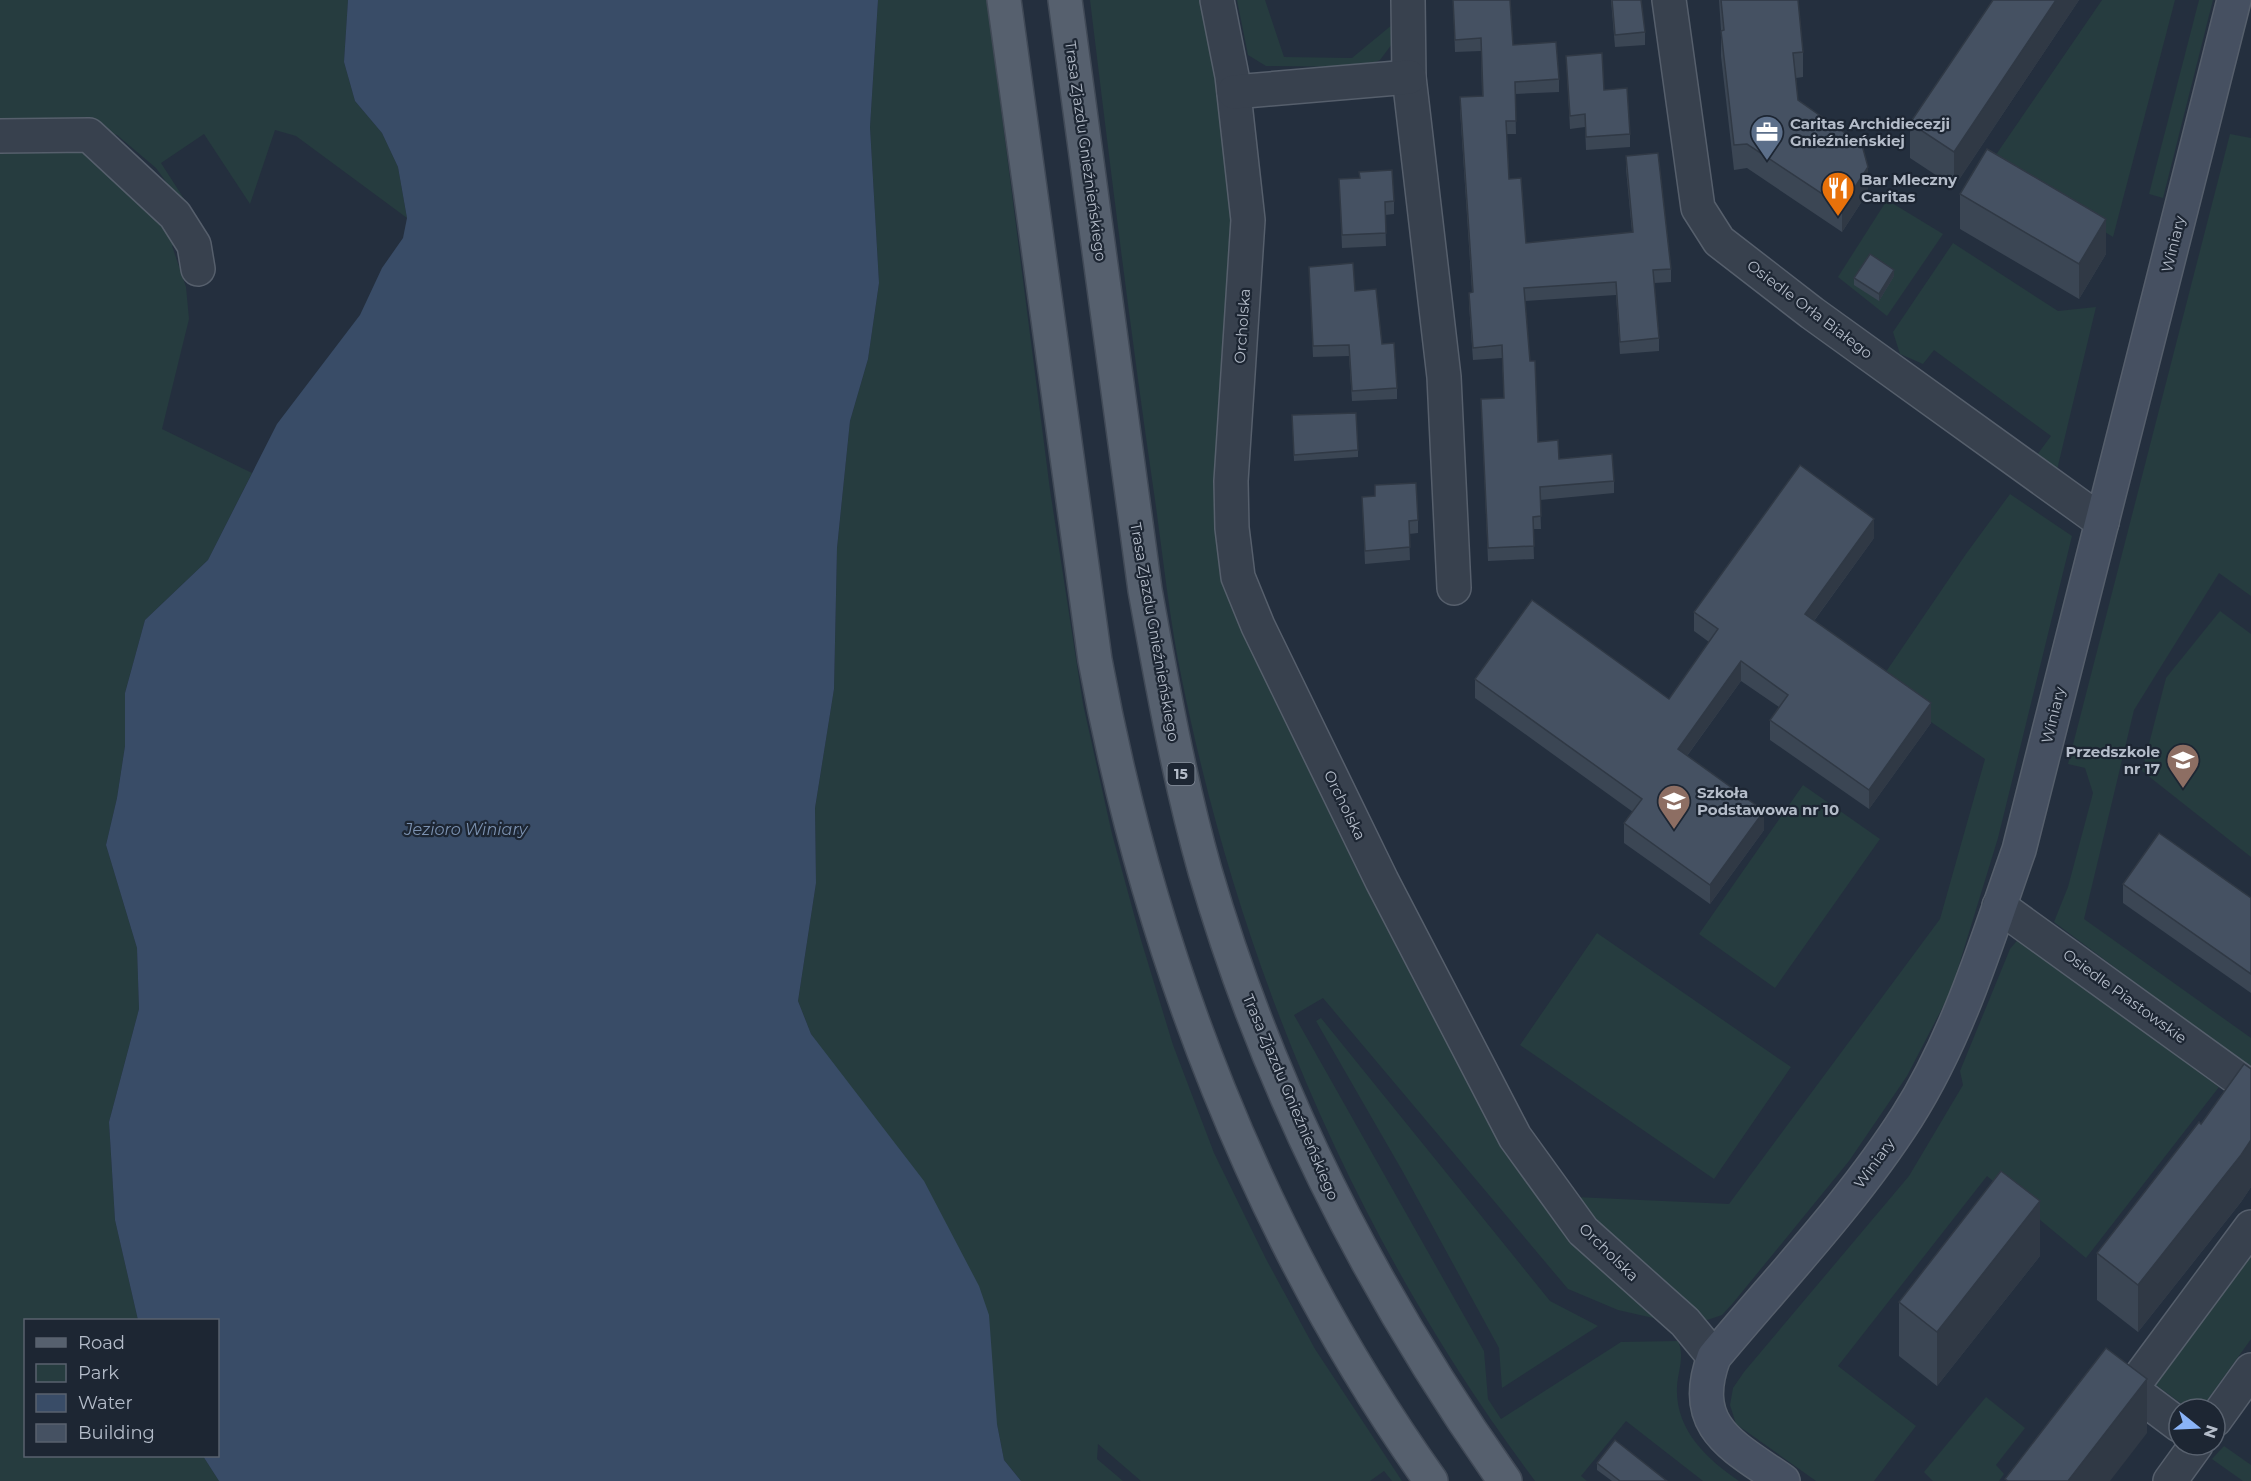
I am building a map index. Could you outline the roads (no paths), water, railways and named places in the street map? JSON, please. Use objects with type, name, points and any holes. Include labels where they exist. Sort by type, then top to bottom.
[{"type":"main road","points":[[1004,0],[1095,660],[1134,838],[1181,991],[1252,1166],[1319,1301],[1372,1391],[1431,1481]]},
{"type":"main road","name":"Trasa Zjazdu Gnieźnieńskiego","points":[[1065,0],[1145,590],[1167,706],[1206,871],[1258,1027],[1320,1172],[1357,1245],[1426,1364],[1504,1481]]},
{"type":"street","name":"Orcholska","points":[[1217,0],[1234,92],[1248,220],[1231,481],[1232,528],[1238,577],[1258,626],[1382,880],[1515,1137],[1583,1231],[1685,1322],[1714,1358]]},
{"type":"street","points":[[1408,0],[1409,77],[1444,377],[1454,588]]},
{"type":"street","name":"Osiedle Orła Białego","points":[[1669,0],[1698,208],[1719,241],[1812,313],[2102,522]]},
{"type":"street","name":"Winiary","points":[[1714,1358],[1858,1186],[1907,1117],[1944,1050],[1978,969],[2019,850],[2234,0]]},
{"type":"street","points":[[1234,92],[1409,77]]},
{"type":"street","points":[[0,136],[89,135],[175,215],[194,245],[198,269]]},
{"type":"street","name":"Osiedle Piastowskie","points":[[1999,906],[2251,1088]]},
{"type":"street","points":[[2167,1416],[2131,1389],[2251,1227]]},
{"type":"street","points":[[1714,1358],[1705,1382],[1707,1407],[1716,1428],[1729,1444],[1784,1481]]},
{"type":"street","points":[[2227,1403],[2251,1370]]},
{"type":"street","points":[[2170,1481],[2187,1457]]},
{"type":"water","name":"Jezioro Winiary","points":[[348,0],[878,0],[870,127],[879,283],[868,359],[850,421],[837,548],[834,689],[815,808],[816,883],[798,1001],[811,1034],[924,1181],[979,1286],[989,1315],[997,1424],[1004,1460],[1021,1481],[219,1481],[204,1457],[219,1457],[219,1319],[138,1319],[115,1220],[109,1122],[139,1009],[137,948],[106,845],[117,798],[125,746],[125,693],[145,620],[208,560],[277,424],[360,315],[382,268],[403,238],[407,218],[398,167],[382,133],[355,101],[344,62]]},
{"type":"place","name":"Caritas Archidiecezji Gnieźnieńskiej","points":[[1767,161]]},
{"type":"place","name":"Bar Mleczny Caritas","points":[[1838,217]]},
{"type":"place","name":"Przedszkole nr 17","points":[[2183,789]]},
{"type":"place","name":"Szkoła Podstawowa nr 10","points":[[1674,830]]}]
